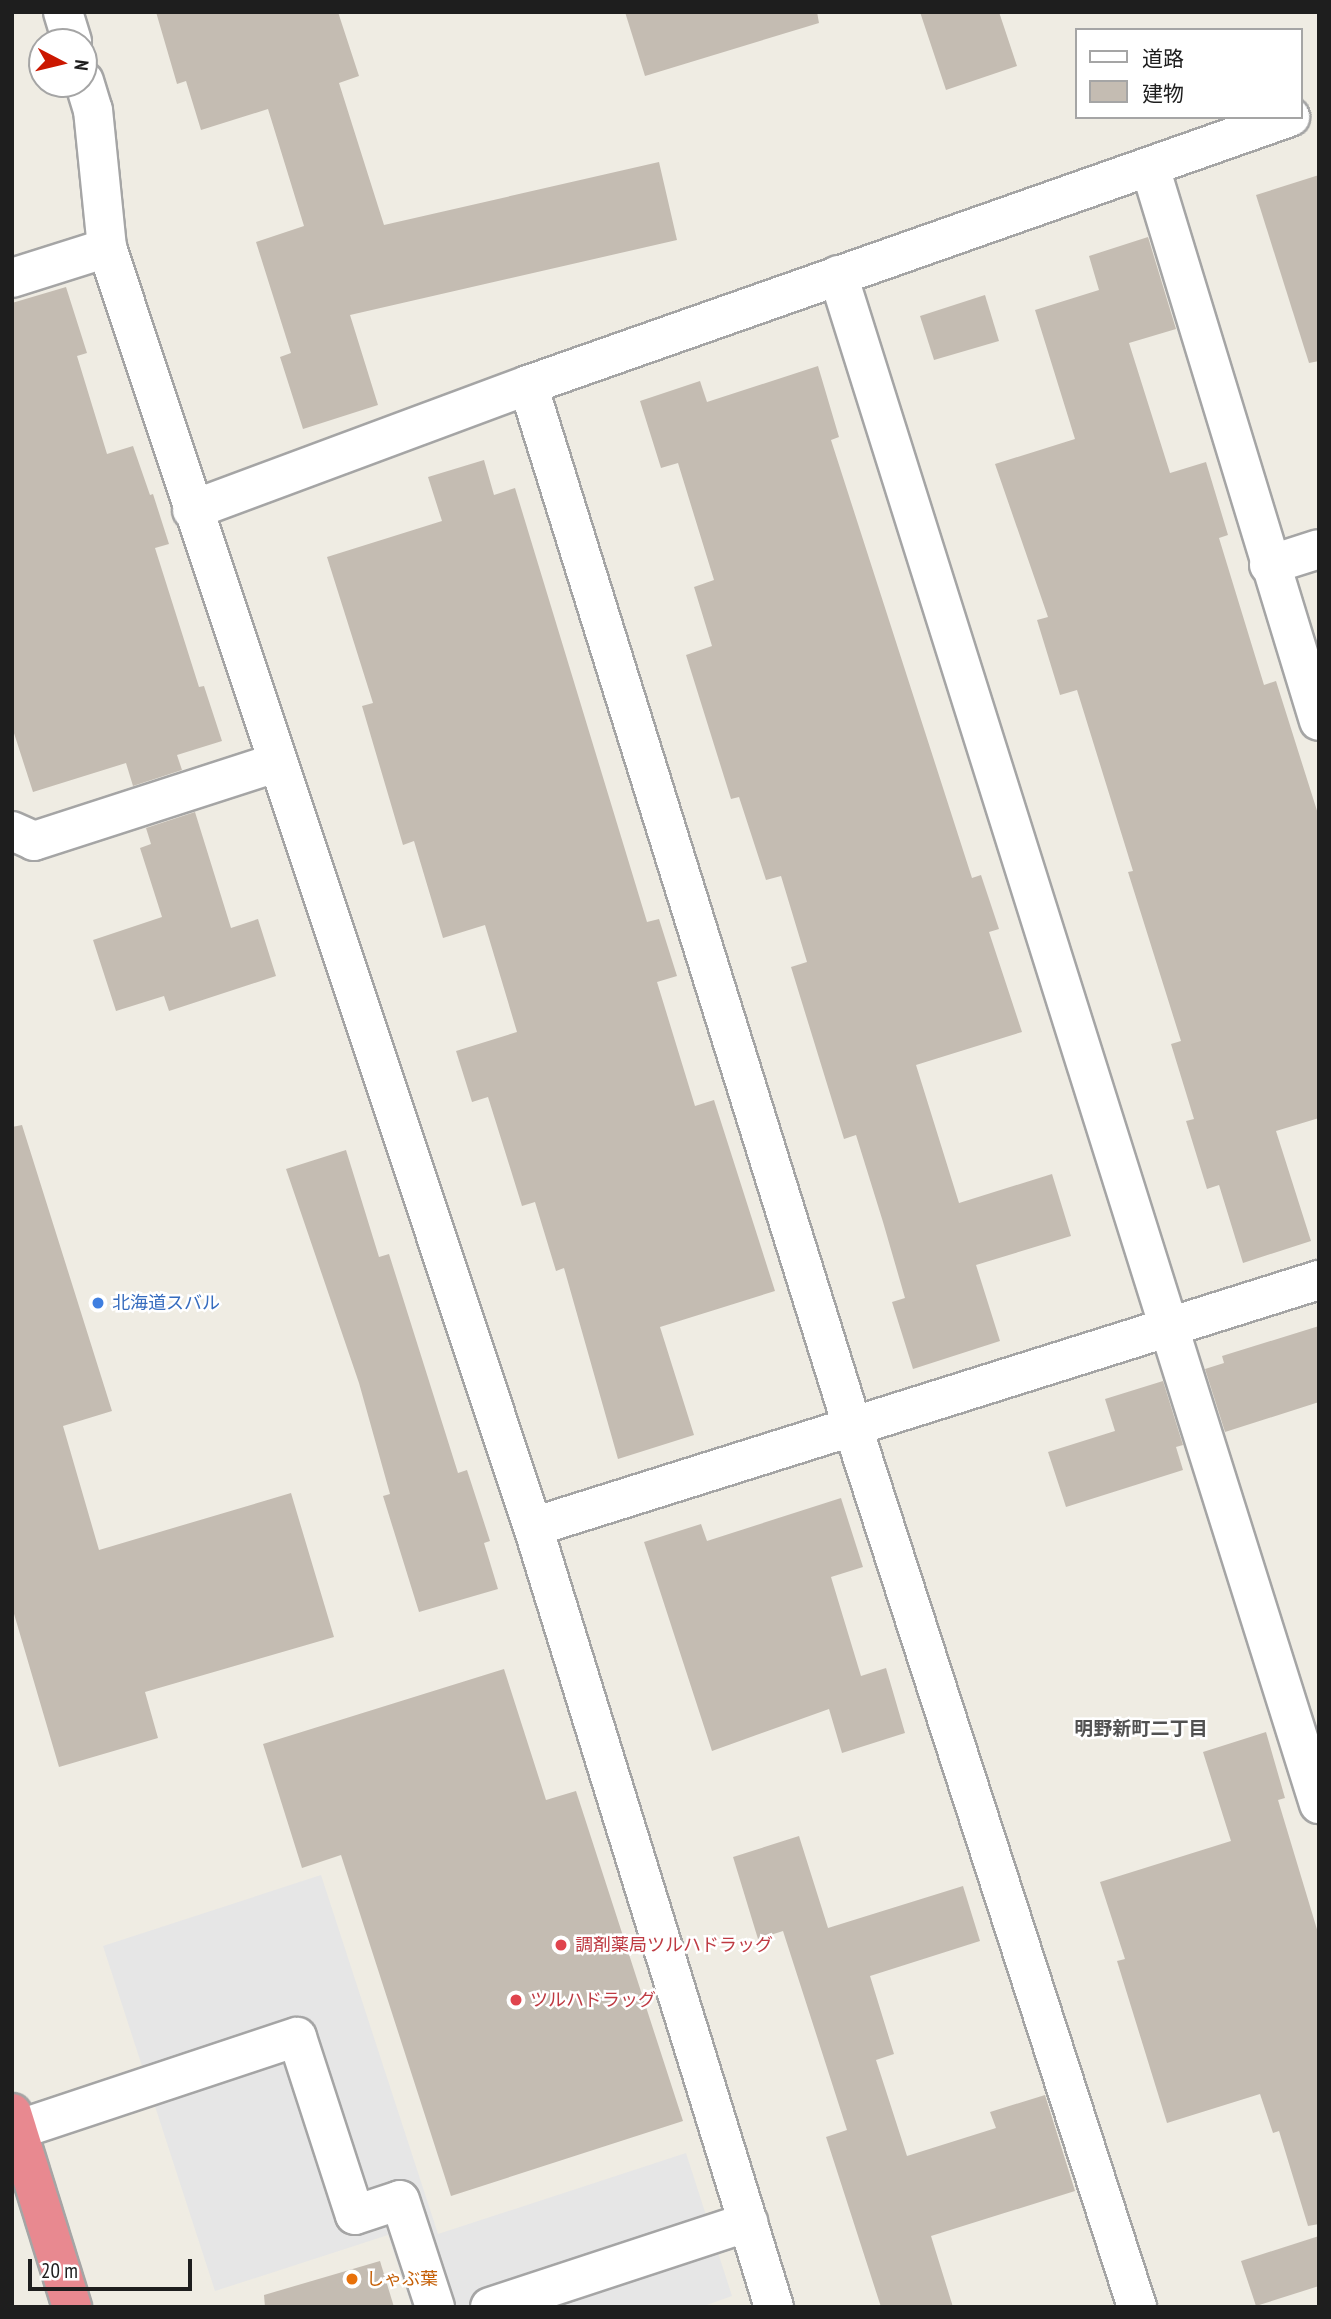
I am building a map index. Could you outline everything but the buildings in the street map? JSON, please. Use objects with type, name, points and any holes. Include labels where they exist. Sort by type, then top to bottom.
[{"type":"highway","points":[[17,2145],[72,2307]]},
{"type":"street","points":[[89,98],[93,110],[107,248],[192,510],[533,1527],[774,2307]]},
{"type":"street","points":[[192,510],[528,385],[1284,119]]},
{"type":"street","points":[[1150,167],[1269,565],[1319,721]]},
{"type":"street","points":[[12,278],[107,248]]},
{"type":"street","points":[[838,275],[1165,1325],[1319,1804]]},
{"type":"street","points":[[528,385],[852,1425],[1137,2307]]},
{"type":"street","points":[[1269,565],[1319,549]]},
{"type":"street","points":[[12,831],[34,841],[276,762]]},
{"type":"street","points":[[533,1527],[1165,1325],[1319,1280]]},
{"type":"street","points":[[17,2145],[297,2037],[355,2215],[400,2200],[435,2307]]},
{"type":"street","points":[[490,2307],[748,2222]]},
{"type":"shaded area","points":[[321,1875],[438,2234],[686,2153],[732,2296],[701,2307],[412,2307],[388,2235],[215,2291],[103,1946]]},
{"type":"place","name":"北海道スバル","points":[[98,1303]]},
{"type":"place","name":"調剤薬局ツルハドラッグ","points":[[561,1945]]},
{"type":"place","name":"ツルハドラッグ","points":[[516,2000]]},
{"type":"place","name":"しゃぶ葉","points":[[352,2279]]},
{"type":"district","name":"明野新町二丁目","points":[[1141,1729]]}]
